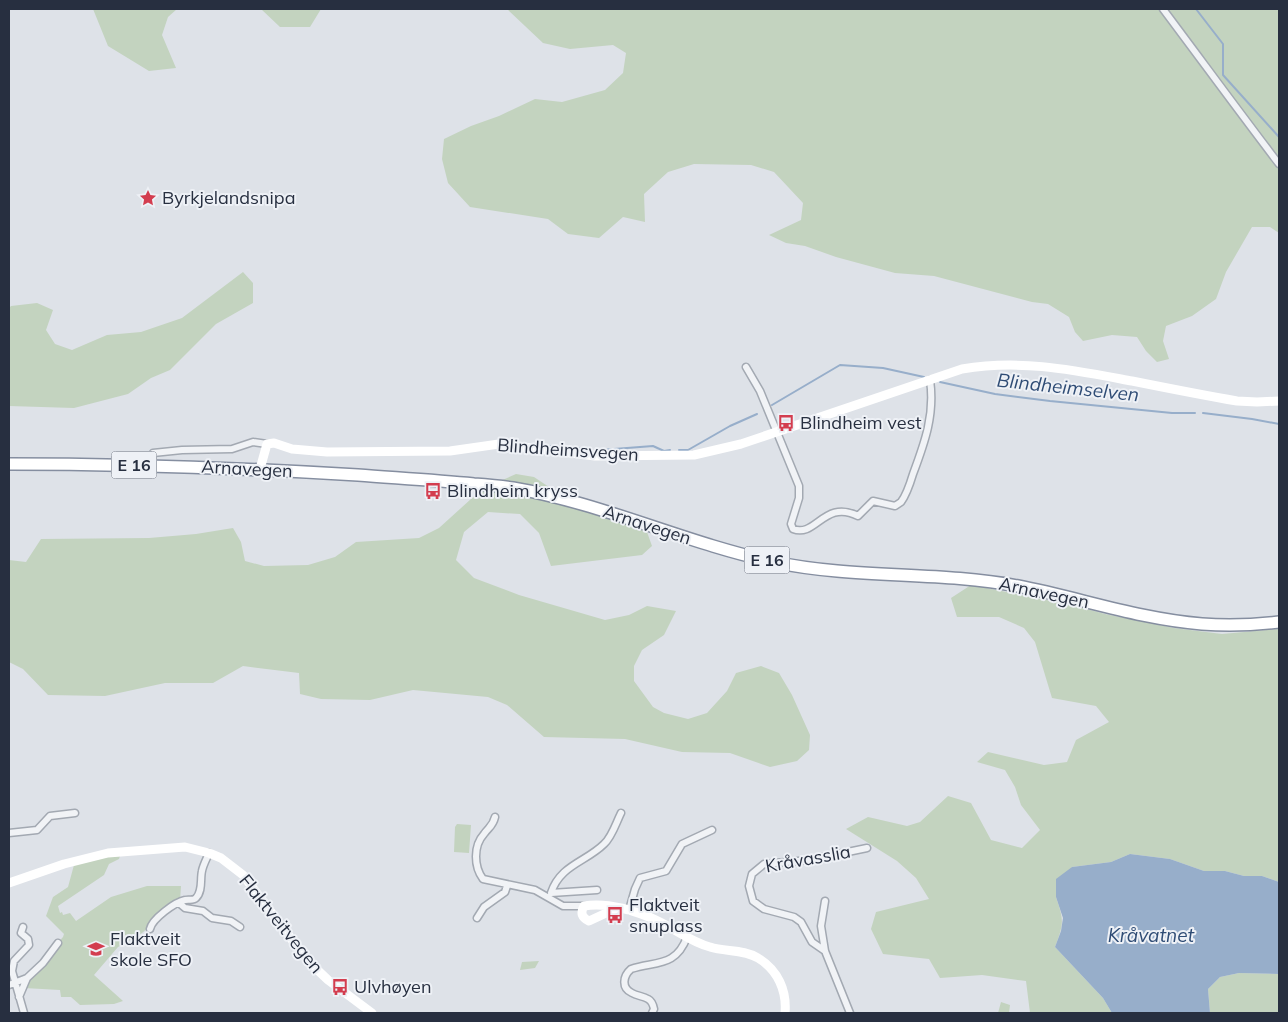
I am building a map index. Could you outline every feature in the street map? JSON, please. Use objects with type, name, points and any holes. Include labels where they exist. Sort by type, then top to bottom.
[{"type":"highway","name":"Arnavegen","points":[[9,464],[260,469],[443,481],[512,488],[579,504],[706,544],[775,562],[830,570],[950,576],[992,581],[1185,622],[1232,625],[1279,622]]},
{"type":"street","points":[[1163,9],[1279,164]]},
{"type":"street","name":"Blindheimsvegen","points":[[153,453],[182,450],[232,450],[253,442],[274,444],[292,450],[327,452],[450,451],[499,444],[595,456],[694,456],[741,444],[968,368],[996,364],[1029,365],[1089,372],[1237,401],[1279,401]]},
{"type":"street","points":[[746,367],[760,391],[799,486],[800,498],[791,521],[793,529],[799,531],[805,530],[834,512],[846,512],[858,516],[873,501],[890,506],[898,505],[904,498],[924,446],[928,428],[930,380]]},
{"type":"street","points":[[260,469],[267,444]]},
{"type":"street","points":[[9,833],[37,830],[50,816],[74,813]]},
{"type":"street","points":[[550,895],[554,884],[570,866],[606,843],[621,813]]},
{"type":"street","points":[[495,818],[492,827],[484,833],[475,860],[477,871],[483,880],[535,890],[550,895],[596,890]]},
{"type":"street","points":[[629,910],[640,878],[666,871],[682,844],[712,830]]},
{"type":"street","name":"Flaktveitvegen","points":[[9,883],[92,856],[108,853],[185,847],[209,853],[222,858],[242,875],[308,961],[328,980],[372,1013]]},
{"type":"street","name":"Kråvasslia","points":[[824,951],[812,942],[801,922],[794,917],[764,909],[753,901],[749,886],[752,874],[764,864],[809,860],[868,848]]},
{"type":"street","points":[[150,929],[151,923],[179,903],[197,897],[200,892],[202,871],[209,853]]},
{"type":"street","points":[[476,918],[484,907],[504,892],[507,886]]},
{"type":"street","points":[[550,895],[556,903],[563,906],[599,905],[629,910],[658,921],[709,947],[748,953],[758,957],[775,973],[783,987],[786,1002],[785,1013]]},
{"type":"street","name":"Kråvasslia","points":[[825,901],[821,926],[824,951],[850,1013]]},
{"type":"street","points":[[179,903],[185,908],[203,912],[212,918],[231,920],[240,927]]},
{"type":"street","points":[[584,906],[582,910],[583,916],[589,921],[617,908]]},
{"type":"street","points":[[23,927],[21,932],[29,942],[29,945],[12,964],[12,984],[24,1013]]},
{"type":"street","points":[[652,1013],[654,1009],[652,1002],[648,998],[631,993],[626,989],[624,981],[626,975],[631,969],[669,960],[679,952],[687,937]]},
{"type":"street","points":[[19,997],[28,978],[43,963],[58,943]]},
{"type":"street","points":[[12,984],[28,978]]},
{"type":"green space","points":[[93,9],[177,9],[168,17],[162,35],[176,68],[149,71],[108,46]]},
{"type":"green space","points":[[261,9],[321,9],[310,27],[280,27]]},
{"type":"green space","points":[[507,9],[1279,9],[1279,233],[1270,227],[1252,227],[1226,272],[1216,299],[1192,316],[1166,326],[1163,341],[1169,359],[1157,362],[1146,351],[1137,337],[1112,335],[1083,341],[1075,332],[1069,317],[1048,304],[1032,302],[934,276],[895,273],[836,257],[805,246],[786,243],[769,235],[801,220],[803,203],[774,172],[751,165],[694,164],[668,172],[644,194],[645,222],[623,217],[599,238],[568,234],[548,219],[470,207],[448,183],[442,159],[444,139],[535,99],[562,102],[605,90],[623,73],[626,53],[613,45],[570,49],[543,43]]},
{"type":"green space","points":[[243,272],[253,283],[253,303],[216,324],[170,370],[151,378],[128,394],[74,408],[9,406],[9,308],[11,306],[37,303],[53,310],[46,330],[55,344],[72,350],[107,335],[141,332],[182,318]]},
{"type":"green space","points":[[516,474],[534,477],[561,495],[632,524],[647,532],[652,546],[642,555],[551,566],[539,533],[520,514],[488,512],[464,532],[456,560],[474,578],[519,595],[605,620],[629,615],[647,606],[676,611],[664,635],[642,650],[634,666],[634,681],[653,707],[664,713],[688,719],[707,713],[727,691],[736,673],[761,666],[779,673],[792,695],[810,735],[809,750],[797,761],[770,767],[730,753],[682,752],[625,739],[544,737],[507,705],[488,697],[413,690],[370,700],[321,699],[300,694],[299,673],[243,666],[213,683],[165,683],[105,696],[48,695],[23,669],[9,662],[9,560],[26,562],[41,539],[149,538],[196,534],[233,528],[241,542],[245,561],[264,566],[308,565],[335,557],[356,542],[419,538],[439,528],[482,489]]},
{"type":"green space","points":[[971,585],[1174,628],[1222,634],[1279,629],[1279,882],[1262,876],[1244,876],[1225,871],[1204,871],[1170,859],[1130,854],[1111,862],[1072,867],[1056,897],[1062,922],[1055,947],[1103,998],[1112,1013],[1030,1013],[1026,981],[982,975],[940,978],[929,959],[883,954],[871,929],[876,912],[929,899],[916,878],[897,861],[846,829],[868,817],[907,826],[920,822],[948,796],[971,803],[991,840],[1022,848],[1040,830],[1021,805],[1015,787],[1005,770],[977,762],[988,752],[1044,765],[1067,762],[1076,740],[1109,722],[1096,706],[1052,698],[1035,642],[1024,628],[999,617],[957,617],[951,598]]},
{"type":"green space","points":[[457,824],[471,825],[469,853],[454,852],[455,827]]},
{"type":"green space","points":[[120,856],[119,859],[109,864],[104,875],[58,906],[60,913],[62,912],[63,915],[70,913],[76,921],[111,897],[147,886],[181,886],[180,901],[142,933],[118,947],[94,975],[123,1001],[114,1004],[80,1005],[71,997],[61,997],[60,990],[24,988],[27,977],[63,937],[64,934],[46,916],[53,897],[68,887],[74,865]]},
{"type":"green space","points":[[539,961],[535,968],[520,970],[522,962]]},
{"type":"green space","points":[[1239,973],[1279,974],[1279,1013],[1210,1013],[1208,989],[1220,977]]},
{"type":"green space","points":[[1001,1002],[1010,1005],[1009,1013],[998,1013]]},
{"type":"water","name":"Kråvatnet","points":[[1130,854],[1170,859],[1204,871],[1225,871],[1244,876],[1262,876],[1279,882],[1279,974],[1239,973],[1220,977],[1208,989],[1210,1013],[1112,1013],[1103,998],[1055,947],[1061,931],[1063,918],[1056,897],[1056,879],[1072,867],[1111,862]]},
{"type":"waterway","points":[[1196,9],[1223,44],[1223,75],[1279,137]]},
{"type":"waterway","name":"Blindheimselven","points":[[772,405],[840,365],[883,368],[924,377]]},
{"type":"waterway","name":"Blindheimselven","points":[[940,382],[995,394],[1050,401],[1172,413],[1195,413]]},
{"type":"waterway","name":"Blindheimselven","points":[[1203,413],[1279,424]]},
{"type":"waterway","name":"Blindheimselven","points":[[679,450],[688,450],[730,426],[757,414]]},
{"type":"waterway","name":"Blindheimselven","points":[[549,446],[590,449]]},
{"type":"waterway","name":"Blindheimselven","points":[[601,450],[653,446],[664,451],[670,450]]},
{"type":"place","name":"Byrkjelandsnipa","points":[[148,198]]},
{"type":"place","name":"Blindheim vest","points":[[786,423]]},
{"type":"place","name":"Blindheim kryss","points":[[433,491]]},
{"type":"place","name":"Flaktveit snuplass","points":[[615,915]]},
{"type":"place","name":"Flaktveit skole SFO","points":[[96,949]]},
{"type":"place","name":"Ulvhøyen","points":[[340,987]]}]
